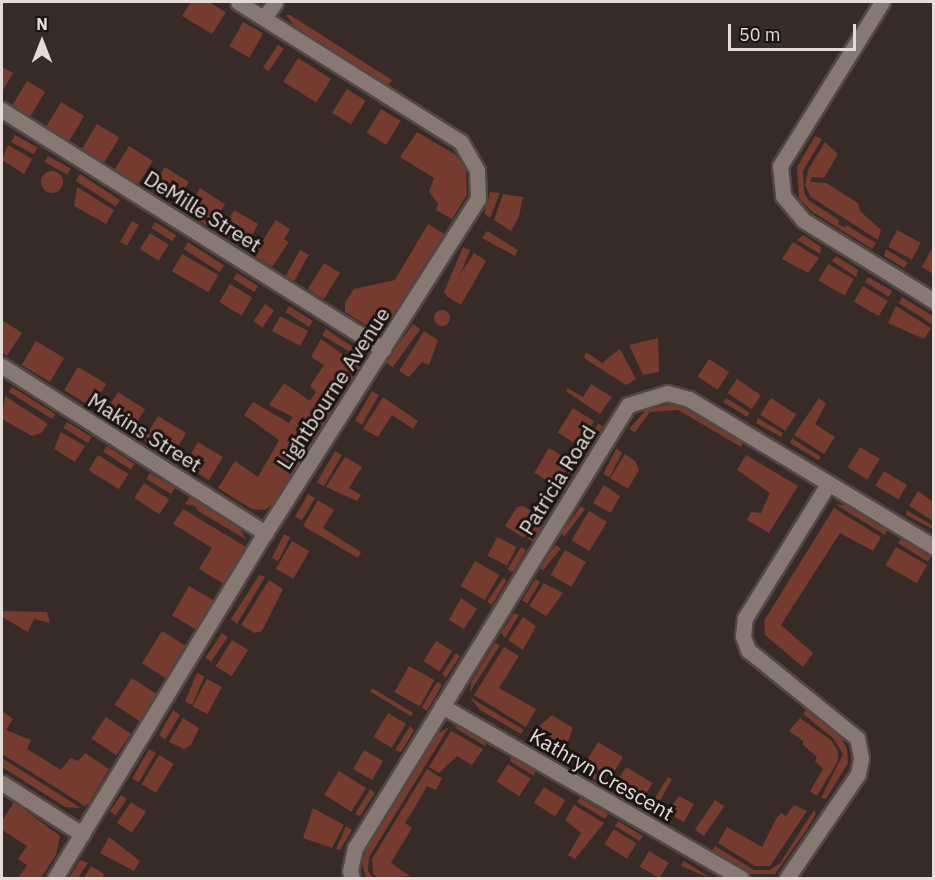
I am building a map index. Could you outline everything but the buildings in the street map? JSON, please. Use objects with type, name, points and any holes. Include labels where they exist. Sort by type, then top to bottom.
[{"type":"street","name":"Lightbourne Avenue","points":[[55,879],[265,533],[478,199],[474,159],[461,142],[238,2]]},
{"type":"street","points":[[264,18],[275,2]]},
{"type":"street","points":[[882,2],[780,166],[783,196],[802,220],[933,301]]},
{"type":"street","name":"DeMille Street","points":[[2,110],[383,349]]},
{"type":"street","name":"Makins Street","points":[[2,366],[265,533]]},
{"type":"street","name":"Patricia Road","points":[[352,879],[350,871],[355,848],[628,405],[667,393],[689,399],[933,547]]},
{"type":"street","points":[[787,879],[858,774],[861,758],[856,738],[748,650],[743,636],[745,618],[828,484]]},
{"type":"street","name":"Kathryn Crescent","points":[[442,706],[741,879]]},
{"type":"street","points":[[2,783],[82,834]]},
{"type":"shaded area","points":[[191,2],[209,2],[226,12],[212,34],[182,16]]},
{"type":"shaded area","points":[[286,15],[290,15],[392,80],[388,86],[298,31]]},
{"type":"shaded area","points":[[243,22],[263,33],[250,58],[229,46]]},
{"type":"shaded area","points":[[278,45],[284,49],[269,71],[263,67]]},
{"type":"shaded area","points":[[298,58],[331,79],[316,102],[283,82]]},
{"type":"shaded area","points":[[2,67],[13,73],[2,92]]},
{"type":"shaded area","points":[[27,81],[45,92],[30,117],[12,106]]},
{"type":"shaded area","points":[[347,89],[366,101],[351,124],[332,113]]},
{"type":"shaded area","points":[[61,102],[84,116],[69,141],[46,127]]},
{"type":"shaded area","points":[[381,109],[401,121],[386,145],[367,133]]},
{"type":"shaded area","points":[[97,124],[119,137],[104,162],[82,149]]},
{"type":"shaded area","points":[[417,132],[456,155],[466,168],[467,195],[452,219],[436,210],[438,204],[429,192],[434,178],[400,157]]},
{"type":"shaded area","points":[[15,135],[38,148],[34,155],[11,142]]},
{"type":"shaded area","points":[[815,136],[822,139],[803,171],[804,192],[808,200],[839,220],[838,224],[845,228],[846,225],[876,243],[872,249],[811,211],[799,198],[797,167]]},
{"type":"shaded area","points":[[825,142],[838,154],[824,178],[812,177],[810,182],[826,183],[858,203],[860,211],[881,230],[878,240],[811,197],[805,185],[808,170]]},
{"type":"shaded area","points":[[8,145],[32,159],[24,174],[2,160]]},
{"type":"shaded area","points":[[129,146],[153,161],[138,184],[115,169]]},
{"type":"shaded area","points":[[48,156],[71,169],[67,175],[45,162]]},
{"type":"shaded area","points":[[165,167],[189,182],[174,205],[151,190]]},
{"type":"shaded area","points":[[52,171],[62,178],[63,182],[56,192],[52,193],[42,186],[41,182],[48,172]]},
{"type":"shaded area","points":[[80,174],[120,200],[116,207],[76,181]]},
{"type":"shaded area","points":[[77,187],[114,210],[106,224],[74,206]]},
{"type":"shaded area","points":[[200,188],[225,204],[210,228],[185,211]]},
{"type":"shaded area","points":[[490,192],[500,193],[490,218],[484,213]]},
{"type":"shaded area","points":[[503,194],[523,197],[519,216],[511,231],[494,220]]},
{"type":"shaded area","points":[[234,210],[258,224],[245,247],[220,233]]},
{"type":"shaded area","points":[[276,220],[290,229],[284,239],[289,242],[272,267],[253,255]]},
{"type":"shaded area","points":[[132,221],[139,225],[127,246],[120,242]]},
{"type":"shaded area","points":[[155,222],[176,235],[172,241],[151,228]]},
{"type":"shaded area","points":[[428,224],[444,234],[389,321],[369,327],[345,312],[345,302],[354,289],[395,280]]},
{"type":"shaded area","points":[[897,230],[921,243],[912,259],[888,247]]},
{"type":"shaded area","points":[[487,231],[518,250],[515,256],[482,238]]},
{"type":"shaded area","points":[[150,233],[169,245],[159,261],[140,249]]},
{"type":"shaded area","points":[[803,235],[821,247],[820,254],[797,240]]},
{"type":"shaded area","points":[[188,242],[224,265],[220,272],[184,249]]},
{"type":"shaded area","points":[[793,242],[819,258],[808,273],[782,259]]},
{"type":"shaded area","points":[[463,247],[470,250],[451,296],[443,293]]},
{"type":"shaded area","points":[[886,249],[908,263],[904,268],[884,256]]},
{"type":"shaded area","points":[[300,250],[309,255],[294,281],[285,276]]},
{"type":"shaded area","points":[[931,250],[933,252],[933,274],[922,267]]},
{"type":"shaded area","points":[[474,253],[486,261],[461,305],[446,296]]},
{"type":"shaded area","points":[[182,254],[218,275],[208,292],[172,271]]},
{"type":"shaded area","points":[[836,256],[858,270],[856,277],[832,261]]},
{"type":"shaded area","points":[[324,263],[340,273],[324,299],[308,289]]},
{"type":"shaded area","points":[[828,264],[854,279],[844,295],[818,280]]},
{"type":"shaded area","points":[[237,273],[258,286],[254,292],[233,279]]},
{"type":"shaded area","points":[[868,277],[892,291],[889,297],[865,282]]},
{"type":"shaded area","points":[[230,284],[252,297],[241,315],[219,302]]},
{"type":"shaded area","points":[[863,286],[888,301],[879,316],[854,301]]},
{"type":"shaded area","points":[[902,297],[933,316],[933,325],[899,303]]},
{"type":"shaded area","points":[[265,304],[274,310],[262,328],[253,321]]},
{"type":"shaded area","points":[[289,306],[313,321],[309,327],[285,312]]},
{"type":"shaded area","points":[[896,306],[931,328],[924,339],[888,323]]},
{"type":"shaded area","points":[[442,310],[450,318],[442,326],[434,318]]},
{"type":"shaded area","points":[[280,316],[308,331],[300,346],[272,331]]},
{"type":"shaded area","points":[[2,320],[22,333],[7,356],[2,352]]},
{"type":"shaded area","points":[[413,324],[420,329],[393,367],[385,362]]},
{"type":"shaded area","points":[[326,329],[357,350],[360,358],[322,335]]},
{"type":"shaded area","points":[[424,331],[438,340],[429,365],[422,362],[409,377],[399,371]]},
{"type":"shaded area","points":[[658,338],[659,372],[643,375],[629,345]]},
{"type":"shaded area","points":[[321,339],[360,367],[278,500],[265,510],[252,509],[218,488],[235,461],[258,477],[279,440],[244,415],[253,402],[289,423],[293,417],[269,405],[284,383],[310,401],[316,392],[310,386],[324,365],[311,357]]},
{"type":"shaded area","points":[[36,341],[64,358],[50,382],[22,365]]},
{"type":"shaded area","points":[[620,349],[636,379],[626,385],[584,358],[586,352],[602,363]]},
{"type":"shaded area","points":[[709,359],[729,372],[718,390],[698,377]]},
{"type":"shaded area","points":[[78,367],[106,384],[92,407],[64,390]]},
{"type":"shaded area","points":[[737,379],[761,395],[752,409],[727,393]]},
{"type":"shaded area","points":[[591,384],[612,397],[600,414],[566,391],[567,388],[583,397]]},
{"type":"shaded area","points":[[12,387],[55,414],[52,419],[9,392]]},
{"type":"shaded area","points":[[372,391],[379,395],[362,424],[355,420]]},
{"type":"shaded area","points":[[118,392],[145,409],[131,432],[104,415]]},
{"type":"shaded area","points":[[5,396],[48,424],[41,433],[32,436],[2,419]]},
{"type":"shaded area","points":[[383,397],[418,421],[413,429],[392,415],[378,437],[363,429]]},
{"type":"shaded area","points":[[726,398],[750,413],[747,417],[723,402]]},
{"type":"shaded area","points":[[771,398],[796,414],[785,431],[760,415]]},
{"type":"shaded area","points":[[819,398],[826,404],[815,424],[835,437],[824,454],[794,435]]},
{"type":"shaded area","points":[[671,404],[684,406],[743,442],[741,447],[678,410],[650,412],[635,432],[629,429],[646,410]]},
{"type":"shaded area","points":[[573,408],[594,421],[579,446],[558,433]]},
{"type":"shaded area","points":[[158,416],[186,433],[172,457],[144,440]]},
{"type":"shaded area","points":[[758,418],[783,433],[781,437],[756,423]]},
{"type":"shaded area","points":[[67,422],[92,437],[88,443],[63,428]]},
{"type":"shaded area","points":[[598,424],[603,426],[588,451],[584,449]]},
{"type":"shaded area","points":[[61,432],[85,446],[75,462],[54,449]]},
{"type":"shaded area","points":[[792,438],[821,457],[818,460],[790,443]]},
{"type":"shaded area","points":[[198,442],[223,457],[209,480],[184,465]]},
{"type":"shaded area","points":[[107,446],[135,464],[131,470],[103,452]]},
{"type":"shaded area","points":[[860,447],[880,459],[867,479],[848,468]]},
{"type":"shaded area","points":[[549,448],[571,461],[556,486],[534,473]]},
{"type":"shaded area","points":[[616,449],[622,452],[610,477],[603,474]]},
{"type":"shaded area","points":[[335,451],[342,455],[324,486],[317,482]]},
{"type":"shaded area","points":[[625,454],[635,461],[639,470],[628,489],[610,478]]},
{"type":"shaded area","points":[[98,455],[129,474],[119,489],[88,470]]},
{"type":"shaded area","points":[[746,455],[798,486],[769,533],[747,520],[751,512],[761,513],[770,493],[737,470]]},
{"type":"shaded area","points":[[345,457],[362,467],[349,488],[361,495],[357,501],[326,487]]},
{"type":"shaded area","points":[[572,466],[577,469],[564,491],[559,488]]},
{"type":"shaded area","points":[[884,471],[907,485],[898,499],[875,486]]},
{"type":"shaded area","points":[[150,473],[175,488],[171,494],[146,479]]},
{"type":"shaded area","points":[[144,483],[169,499],[159,514],[134,498]]},
{"type":"shaded area","points":[[604,485],[620,496],[611,513],[593,503]]},
{"type":"shaded area","points":[[918,491],[933,502],[933,521],[909,506]]},
{"type":"shaded area","points":[[308,494],[315,498],[302,521],[295,517]]},
{"type":"shaded area","points":[[190,497],[239,528],[247,540],[198,511],[195,506],[185,504]]},
{"type":"shaded area","points":[[318,500],[334,510],[323,528],[361,552],[358,558],[303,526]]},
{"type":"shaded area","points":[[835,504],[848,506],[887,530],[885,535]]},
{"type":"shaded area","points":[[523,506],[537,514],[524,538],[505,526],[517,507]]},
{"type":"shaded area","points":[[581,506],[585,509],[565,536],[561,533]]},
{"type":"shaded area","points":[[834,508],[881,537],[873,551],[840,533],[781,625],[813,653],[803,667],[765,635],[764,621]]},
{"type":"shaded area","points":[[183,509],[246,547],[224,584],[199,569],[212,548],[173,524]]},
{"type":"shaded area","points":[[907,510],[933,526],[933,529],[906,515]]},
{"type":"shaded area","points":[[589,511],[607,522],[589,551],[571,540]]},
{"type":"shaded area","points":[[541,516],[546,519],[533,541],[528,538]]},
{"type":"shaded area","points":[[284,534],[290,537],[278,561],[272,558]]},
{"type":"shaded area","points":[[497,537],[517,547],[507,566],[487,556]]},
{"type":"shaded area","points":[[901,539],[931,557],[928,562],[898,543]]},
{"type":"shaded area","points":[[292,541],[309,551],[293,579],[276,569]]},
{"type":"shaded area","points":[[556,545],[561,549],[543,571],[538,567]]},
{"type":"shaded area","points":[[521,547],[526,550],[513,572],[508,569]]},
{"type":"shaded area","points":[[896,547],[927,565],[917,583],[886,565]]},
{"type":"shaded area","points":[[565,550],[586,562],[571,587],[550,575]]},
{"type":"shaded area","points":[[475,561],[499,575],[485,600],[460,586]]},
{"type":"shaded area","points":[[259,575],[265,577],[237,624],[231,619]]},
{"type":"shaded area","points":[[503,578],[507,580],[492,605],[487,602]]},
{"type":"shaded area","points":[[535,579],[540,582],[527,604],[522,600]]},
{"type":"shaded area","points":[[269,580],[283,589],[262,631],[255,633],[241,625]]},
{"type":"shaded area","points":[[544,583],[563,593],[546,616],[529,606]]},
{"type":"shaded area","points":[[189,586],[215,601],[198,630],[172,615]]},
{"type":"shaded area","points":[[461,598],[477,609],[464,629],[449,620]]},
{"type":"shaded area","points":[[2,611],[47,612],[50,623],[34,619],[28,632],[2,617]]},
{"type":"shaded area","points":[[514,613],[519,615],[505,638],[501,633]]},
{"type":"shaded area","points":[[523,617],[536,626],[523,650],[508,640]]},
{"type":"shaded area","points":[[162,631],[186,646],[166,678],[142,663]]},
{"type":"shaded area","points":[[222,633],[228,637],[211,662],[205,658]]},
{"type":"shaded area","points":[[232,640],[248,650],[232,676],[216,666]]},
{"type":"shaded area","points":[[436,641],[452,651],[439,671],[423,661]]},
{"type":"shaded area","points":[[495,643],[500,645],[470,692],[471,682]]},
{"type":"shaded area","points":[[504,647],[519,656],[499,688],[536,709],[526,727],[474,695]]},
{"type":"shaded area","points":[[456,653],[460,656],[446,678],[442,674]]},
{"type":"shaded area","points":[[409,666],[434,680],[420,706],[394,692]]},
{"type":"shaded area","points":[[197,673],[204,676],[192,705],[185,702]]},
{"type":"shaded area","points":[[132,678],[157,694],[140,721],[115,705]]},
{"type":"shaded area","points":[[207,679],[222,687],[207,714],[192,706]]},
{"type":"shaded area","points":[[437,682],[442,685],[427,711],[422,708]]},
{"type":"shaded area","points":[[372,688],[413,713],[411,716],[370,691]]},
{"type":"shaded area","points":[[471,699],[524,730],[521,734],[480,710]]},
{"type":"shaded area","points":[[173,710],[180,715],[165,740],[159,735]]},
{"type":"shaded area","points":[[806,710],[841,737],[847,749],[848,763],[826,799],[821,798],[843,754],[833,738],[803,714]]},
{"type":"shaded area","points":[[2,711],[13,719],[6,730],[31,740],[27,749],[61,770],[70,758],[78,761],[85,753],[109,769],[89,803],[85,806],[2,754]]},
{"type":"shaded area","points":[[388,713],[406,724],[392,748],[374,737]]},
{"type":"shaded area","points":[[552,715],[573,728],[565,750],[534,731]]},
{"type":"shaded area","points":[[106,717],[131,734],[116,755],[91,739]]},
{"type":"shaded area","points":[[183,718],[199,728],[191,745],[184,749],[169,742]]},
{"type":"shaded area","points":[[800,718],[831,740],[838,751],[838,761],[817,796],[810,791],[823,769],[815,761],[817,757],[803,745],[803,741],[789,731]]},
{"type":"shaded area","points":[[410,726],[414,730],[401,752],[395,750]]},
{"type":"shaded area","points":[[462,726],[486,741],[485,746],[454,727]]},
{"type":"shaded area","points":[[449,727],[369,857],[368,871],[373,878],[366,878],[362,863],[365,852],[437,734]]},
{"type":"shaded area","points":[[451,731],[483,749],[472,765],[457,756],[439,773],[429,767]]},
{"type":"shaded area","points":[[532,735],[562,753],[559,757],[529,739]]},
{"type":"shaded area","points":[[598,742],[623,757],[610,778],[586,763]]},
{"type":"shaded area","points":[[149,749],[156,753],[139,782],[132,778]]},
{"type":"shaded area","points":[[364,750],[383,761],[372,780],[353,769]]},
{"type":"shaded area","points":[[159,755],[174,764],[156,793],[141,784]]},
{"type":"shaded area","points":[[512,757],[535,770],[534,776],[510,761]]},
{"type":"shaded area","points":[[2,758],[80,808],[65,807],[2,767]]},
{"type":"shaded area","points":[[508,764],[531,779],[519,796],[497,782]]},
{"type":"shaded area","points":[[584,767],[608,782],[605,786],[581,771]]},
{"type":"shaded area","points":[[626,767],[653,783],[644,798],[617,782]]},
{"type":"shaded area","points":[[427,769],[442,778],[436,790],[427,786],[405,823],[412,828],[391,863],[410,876],[378,878],[373,874],[372,859]]},
{"type":"shaded area","points":[[339,771],[366,788],[351,812],[324,795]]},
{"type":"shaded area","points":[[668,777],[672,779],[657,806],[652,803]]},
{"type":"shaded area","points":[[544,787],[565,800],[555,816],[534,803]]},
{"type":"shaded area","points":[[370,789],[375,793],[360,816],[355,814]]},
{"type":"shaded area","points":[[121,795],[127,799],[116,815],[110,812]]},
{"type":"shaded area","points":[[679,796],[694,804],[684,822],[667,813]]},
{"type":"shaded area","points":[[580,798],[608,814],[605,819],[577,802]]},
{"type":"shaded area","points":[[715,800],[724,806],[704,836],[695,830]]},
{"type":"shaded area","points":[[14,802],[60,836],[56,855],[41,878],[18,878],[27,865],[18,859],[27,846],[2,830],[2,821]]},
{"type":"shaded area","points":[[131,802],[146,812],[132,833],[117,823]]},
{"type":"shaded area","points":[[574,805],[604,823],[575,859],[568,855],[581,833],[565,820]]},
{"type":"shaded area","points":[[794,805],[807,811],[770,866],[755,866],[718,843],[727,827],[762,847],[776,819],[781,813],[786,816]]},
{"type":"shaded area","points":[[313,808],[344,825],[332,848],[303,838]]},
{"type":"shaded area","points":[[814,810],[816,814],[807,829],[775,874],[751,874],[712,851],[715,846],[754,870],[770,870],[780,863]]},
{"type":"shaded area","points":[[618,821],[643,836],[640,841],[615,826]]},
{"type":"shaded area","points":[[346,826],[352,830],[340,850],[336,849]]},
{"type":"shaded area","points":[[614,829],[637,844],[627,859],[604,844]]},
{"type":"shaded area","points":[[109,837],[140,861],[134,871],[100,853]]},
{"type":"shaded area","points":[[649,851],[669,863],[660,878],[640,866]]},
{"type":"shaded area","points":[[80,860],[88,863],[78,878],[69,878]]},
{"type":"shaded area","points":[[684,861],[709,877],[709,878],[681,866]]},
{"type":"shaded area","points":[[91,866],[104,874],[103,878],[84,878]]}]
